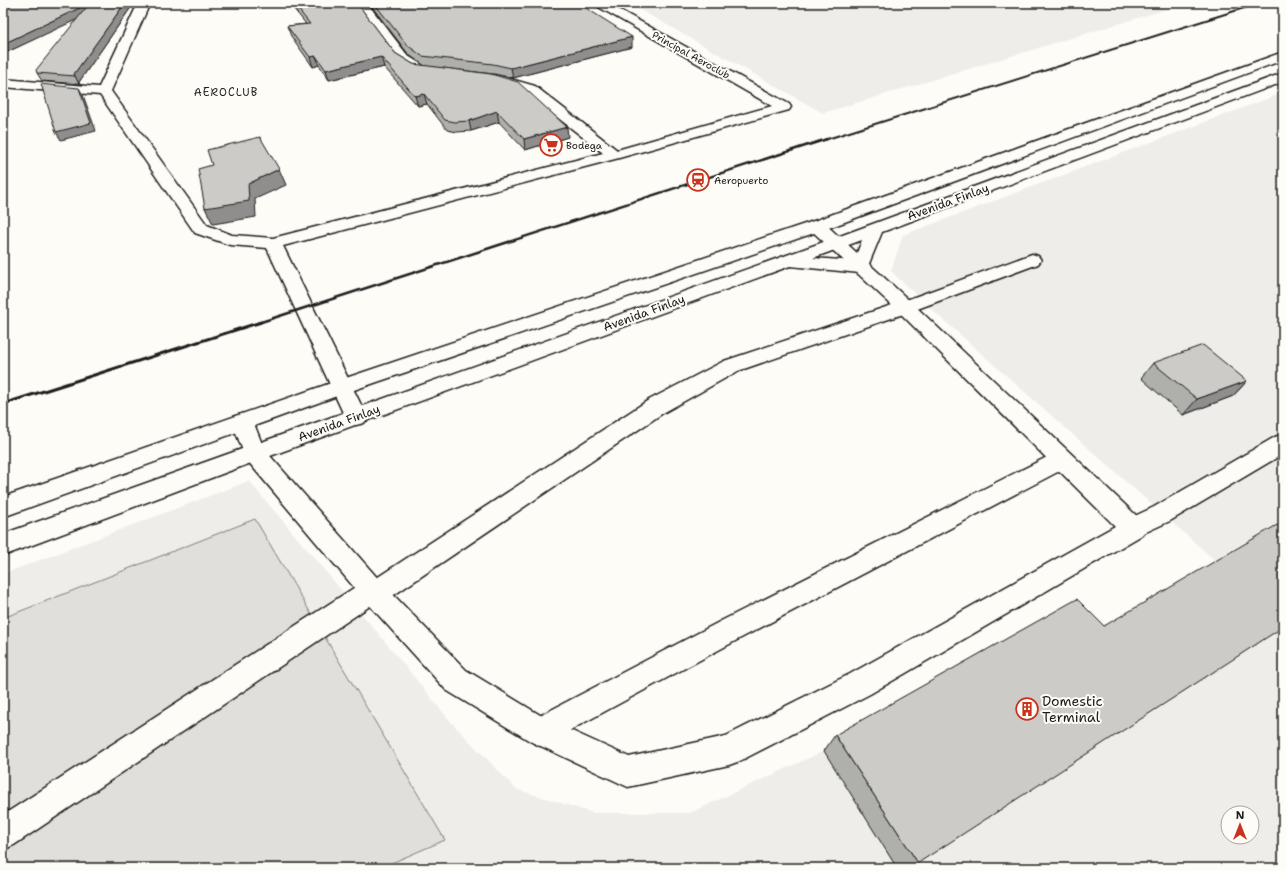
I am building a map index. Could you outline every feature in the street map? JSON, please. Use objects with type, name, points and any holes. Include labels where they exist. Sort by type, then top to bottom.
[{"type":"main road","points":[[104,92],[144,3]]},
{"type":"main road","points":[[361,3],[403,59],[421,70],[442,72]]},
{"type":"main road","name":"Principal Aeroclub","points":[[599,3],[784,107],[614,155]]},
{"type":"main road","name":"Avenida Finlay","points":[[3,507],[341,387],[817,226],[1283,56]]},
{"type":"main road","name":"Avenida Finlay","points":[[3,545],[356,416],[835,244],[1283,76]]},
{"type":"main road","points":[[487,78],[530,89],[614,155]]},
{"type":"main road","points":[[3,83],[104,92],[201,229],[230,240],[272,243],[614,155]]},
{"type":"main road","points":[[817,226],[905,307],[1133,528]]},
{"type":"main road","points":[[860,267],[874,229]]},
{"type":"main road","points":[[272,243],[305,308],[356,416]]},
{"type":"main road","points":[[3,834],[655,407],[731,366],[905,307],[1032,260]]},
{"type":"main road","points":[[788,261],[860,267]]},
{"type":"main road","points":[[243,422],[254,453],[374,592],[456,680],[540,730],[628,772],[729,750],[860,684],[1133,528],[1162,514],[1283,443]]},
{"type":"main road","points":[[540,730],[730,630],[1062,460]]},
{"type":"shaded area","points":[[628,3],[1187,3],[823,113]]},
{"type":"shaded area","points":[[1283,93],[1283,868],[3,868],[3,574],[249,481],[451,722],[516,789],[593,813],[690,813],[824,751],[1080,647],[1219,564],[922,301],[891,271],[903,235]]},
{"type":"shaded area","points":[[255,519],[445,840],[380,868],[3,868],[3,618]]},
{"type":"building","points":[[3,3],[90,3],[3,44]]},
{"type":"building","points":[[90,3],[125,3],[74,74],[75,76],[37,73],[36,70]]},
{"type":"building","points":[[293,3],[357,3],[395,53],[413,64],[491,74],[518,82],[567,127],[524,139],[497,111],[469,121],[455,122],[445,120],[424,94],[415,96],[381,57],[326,70],[316,56],[310,57],[287,26],[310,24]]},
{"type":"building","points":[[374,3],[578,3],[632,37],[511,68],[493,64],[422,56],[407,45]]},
{"type":"building","points":[[41,84],[79,88],[91,123],[56,132]]},
{"type":"building","points":[[260,137],[279,169],[248,184],[249,201],[205,208],[198,169],[212,165],[207,150]]},
{"type":"building","points":[[1203,345],[1247,381],[1197,399],[1153,363]]},
{"type":"building","name":"Domestic Terminal","points":[[1277,525],[1283,530],[1283,627],[918,863],[835,735],[1077,599],[1104,626]]},
{"type":"railway","points":[[824,140],[1260,3]]},
{"type":"railway","points":[[258,323],[827,139]]},
{"type":"railway","points":[[3,404],[261,322]]},
{"type":"place","name":"Bodega","points":[[551,145]]},
{"type":"place","name":"Aeropuerto","points":[[698,180]]},
{"type":"place","name":"Domestic Terminal","points":[[1027,709]]},
{"type":"district","name":"AEROCLUB","points":[[226,92]]}]
